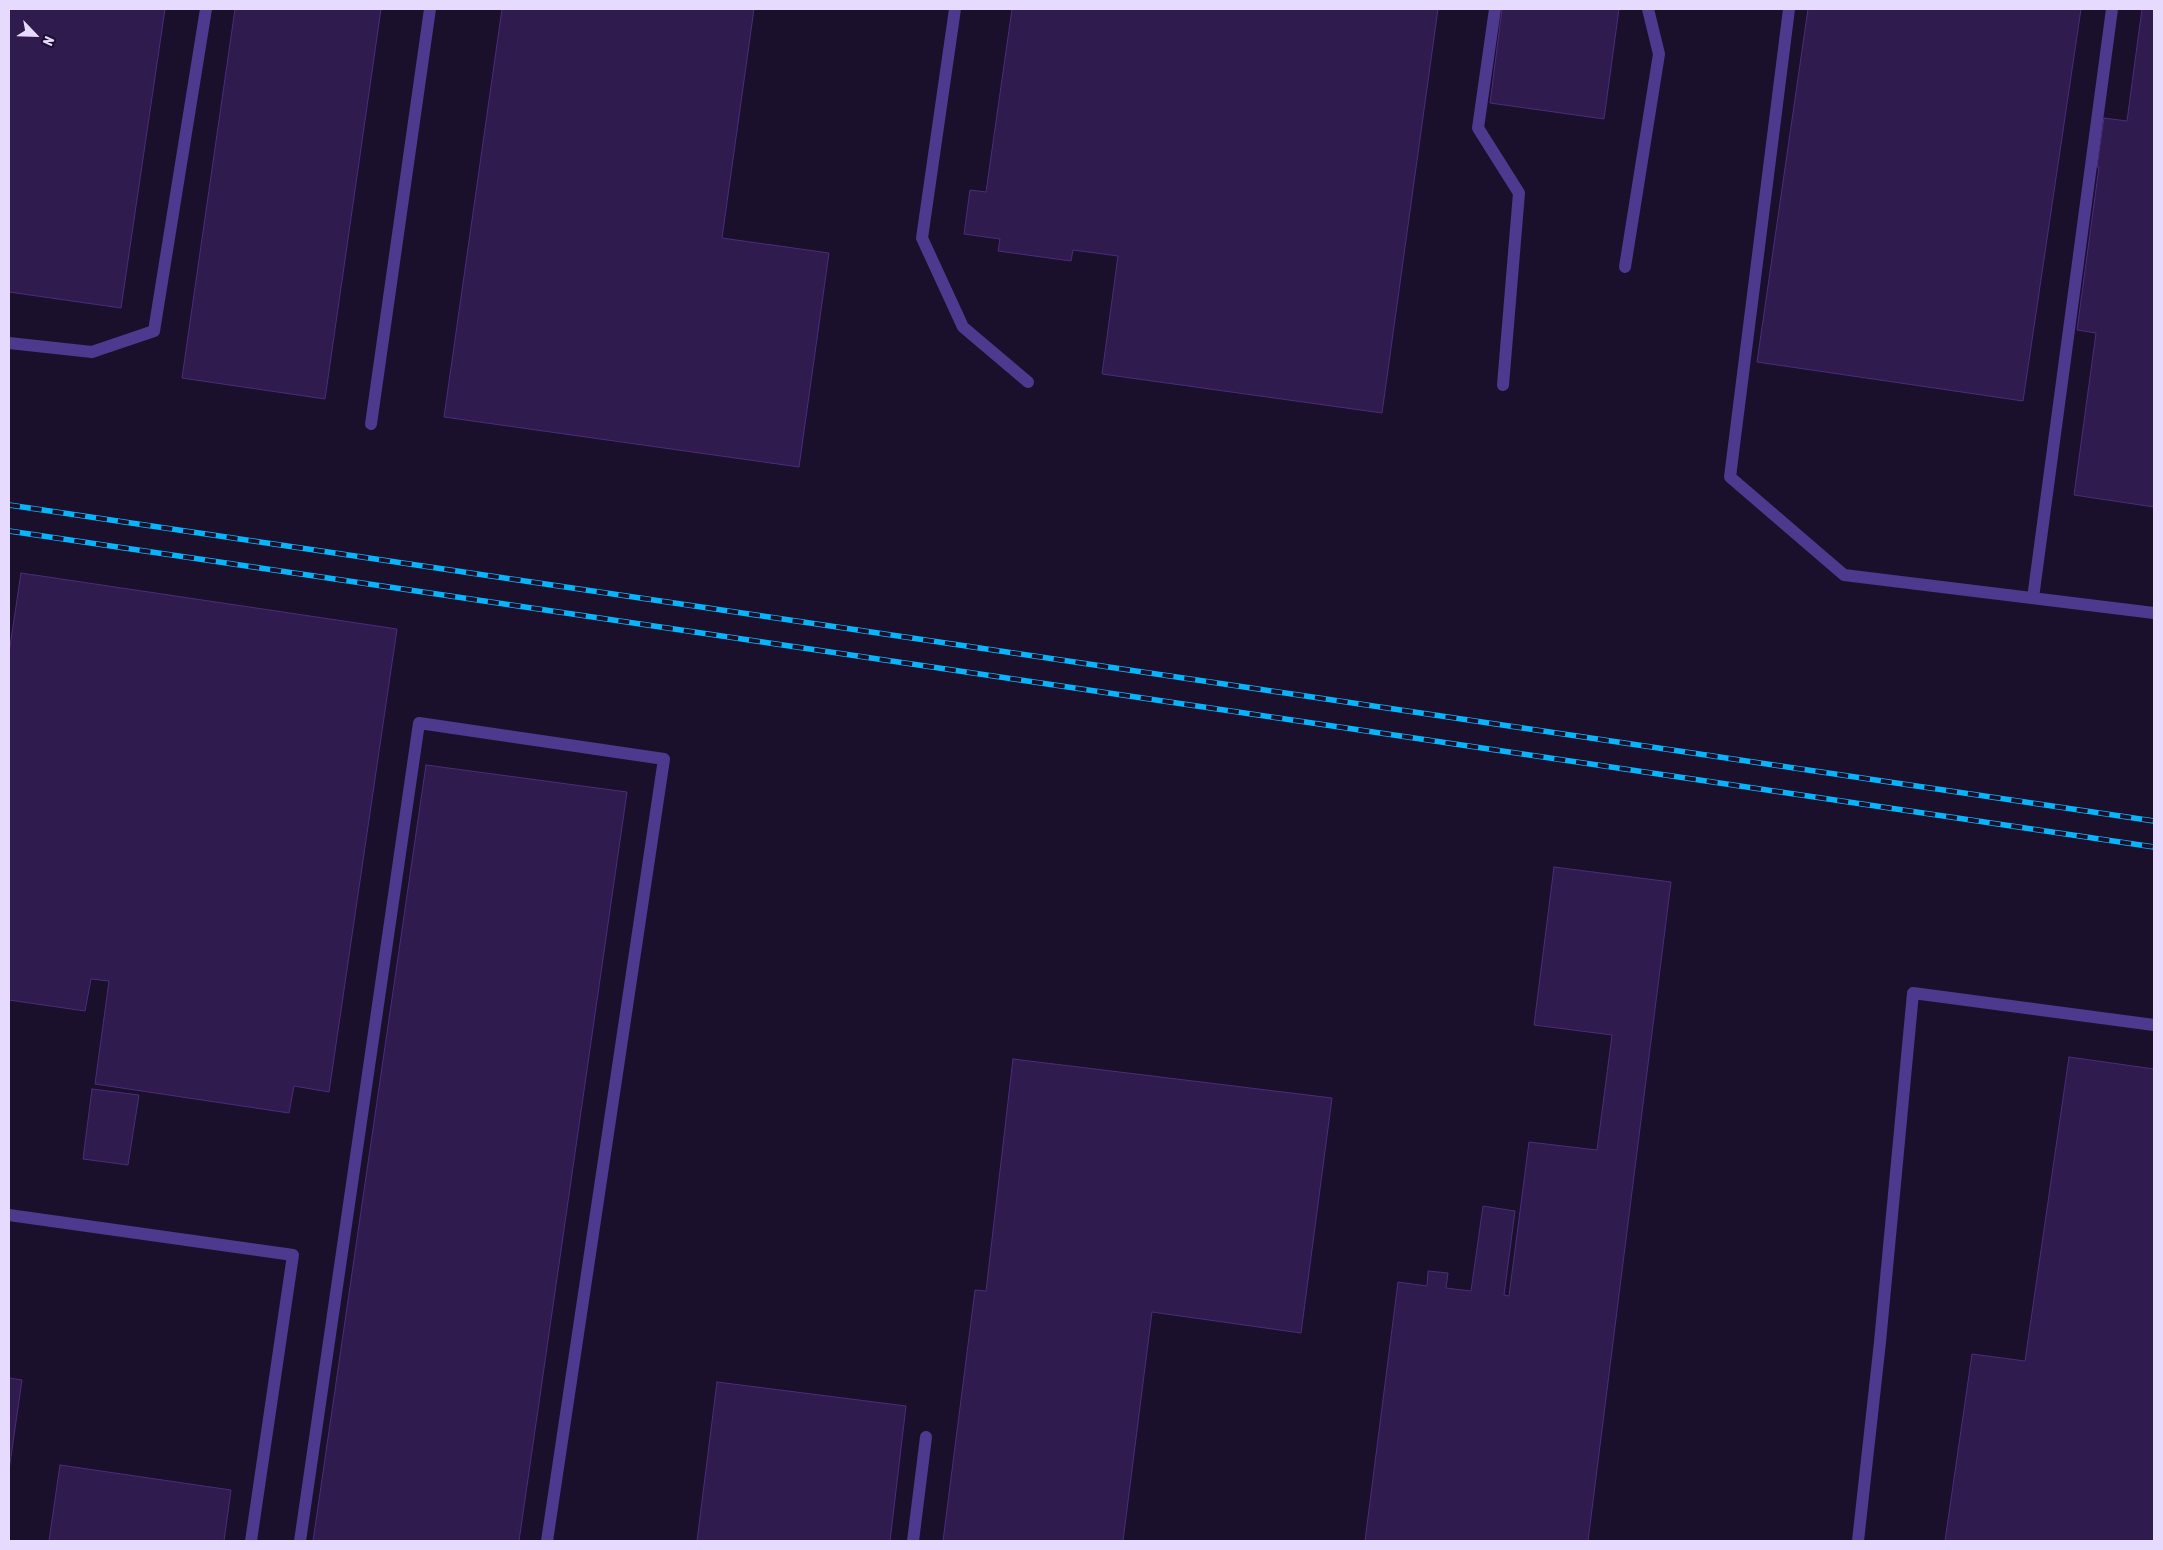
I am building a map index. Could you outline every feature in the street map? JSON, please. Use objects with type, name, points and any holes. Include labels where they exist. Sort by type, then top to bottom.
[{"type":"lane","points":[[9,343],[92,352],[154,331],[206,9]]},
{"type":"lane","points":[[371,424],[430,9]]},
{"type":"lane","points":[[955,9],[922,238],[963,327],[1028,382]]},
{"type":"lane","points":[[1495,9],[1478,128],[1519,192],[1504,386]]},
{"type":"lane","points":[[1625,267],[1659,54],[1648,9]]},
{"type":"lane","points":[[1789,9],[1730,477],[1844,575],[2154,613]]},
{"type":"lane","points":[[2033,598],[2112,9]]},
{"type":"lane","points":[[300,1541],[419,723],[664,759],[547,1541]]},
{"type":"lane","points":[[1858,1541],[1880,1342],[1913,993],[2154,1025]]},
{"type":"lane","points":[[9,1215],[293,1255],[251,1541]]},
{"type":"lane","points":[[913,1541],[926,1437]]},
{"type":"building","points":[[9,9],[165,9],[121,308],[9,292]]},
{"type":"building","points":[[235,9],[381,9],[325,399],[182,378]]},
{"type":"building","points":[[502,9],[754,9],[722,238],[829,253],[799,467],[444,417]]},
{"type":"building","points":[[1012,9],[1438,9],[1382,413],[1102,374],[1118,256],[1073,250],[1071,261],[998,251],[1000,239],[964,234],[970,190],[986,192]]},
{"type":"building","points":[[1502,9],[1619,9],[1604,119],[1490,103]]},
{"type":"building","points":[[1808,9],[2081,9],[2023,401],[1757,362]]},
{"type":"building","points":[[2142,9],[2154,9],[2154,507],[2074,495],[2096,333],[2077,330],[2099,167],[2097,167],[2104,118],[2127,121]]},
{"type":"building","points":[[21,573],[397,629],[329,1092],[294,1086],[289,1113],[95,1084],[109,981],[91,979],[85,1011],[9,1000],[9,653]]},
{"type":"building","points":[[426,765],[627,792],[519,1541],[313,1541]]},
{"type":"building","points":[[1554,867],[1671,882],[1588,1541],[1365,1541],[1398,1282],[1427,1286],[1428,1271],[1448,1273],[1446,1288],[1471,1291],[1483,1206],[1515,1211],[1504,1295],[1509,1296],[1529,1142],[1597,1150],[1612,1035],[1534,1025]]},
{"type":"building","points":[[2069,1057],[2154,1069],[2154,1541],[1945,1541],[1972,1354],[2025,1361]]},
{"type":"building","points":[[1013,1059],[1332,1098],[1301,1333],[1152,1312],[1123,1541],[943,1541],[975,1290],[986,1291]]},
{"type":"building","points":[[92,1089],[139,1095],[128,1165],[83,1159]]},
{"type":"building","points":[[9,1378],[22,1380],[9,1470]]},
{"type":"building","points":[[717,1382],[906,1406],[890,1541],[697,1541]]},
{"type":"building","points":[[60,1465],[231,1490],[224,1541],[49,1541]]},
{"type":"railway","points":[[9,505],[2154,821]]},
{"type":"railway","points":[[9,531],[2154,847]]}]
